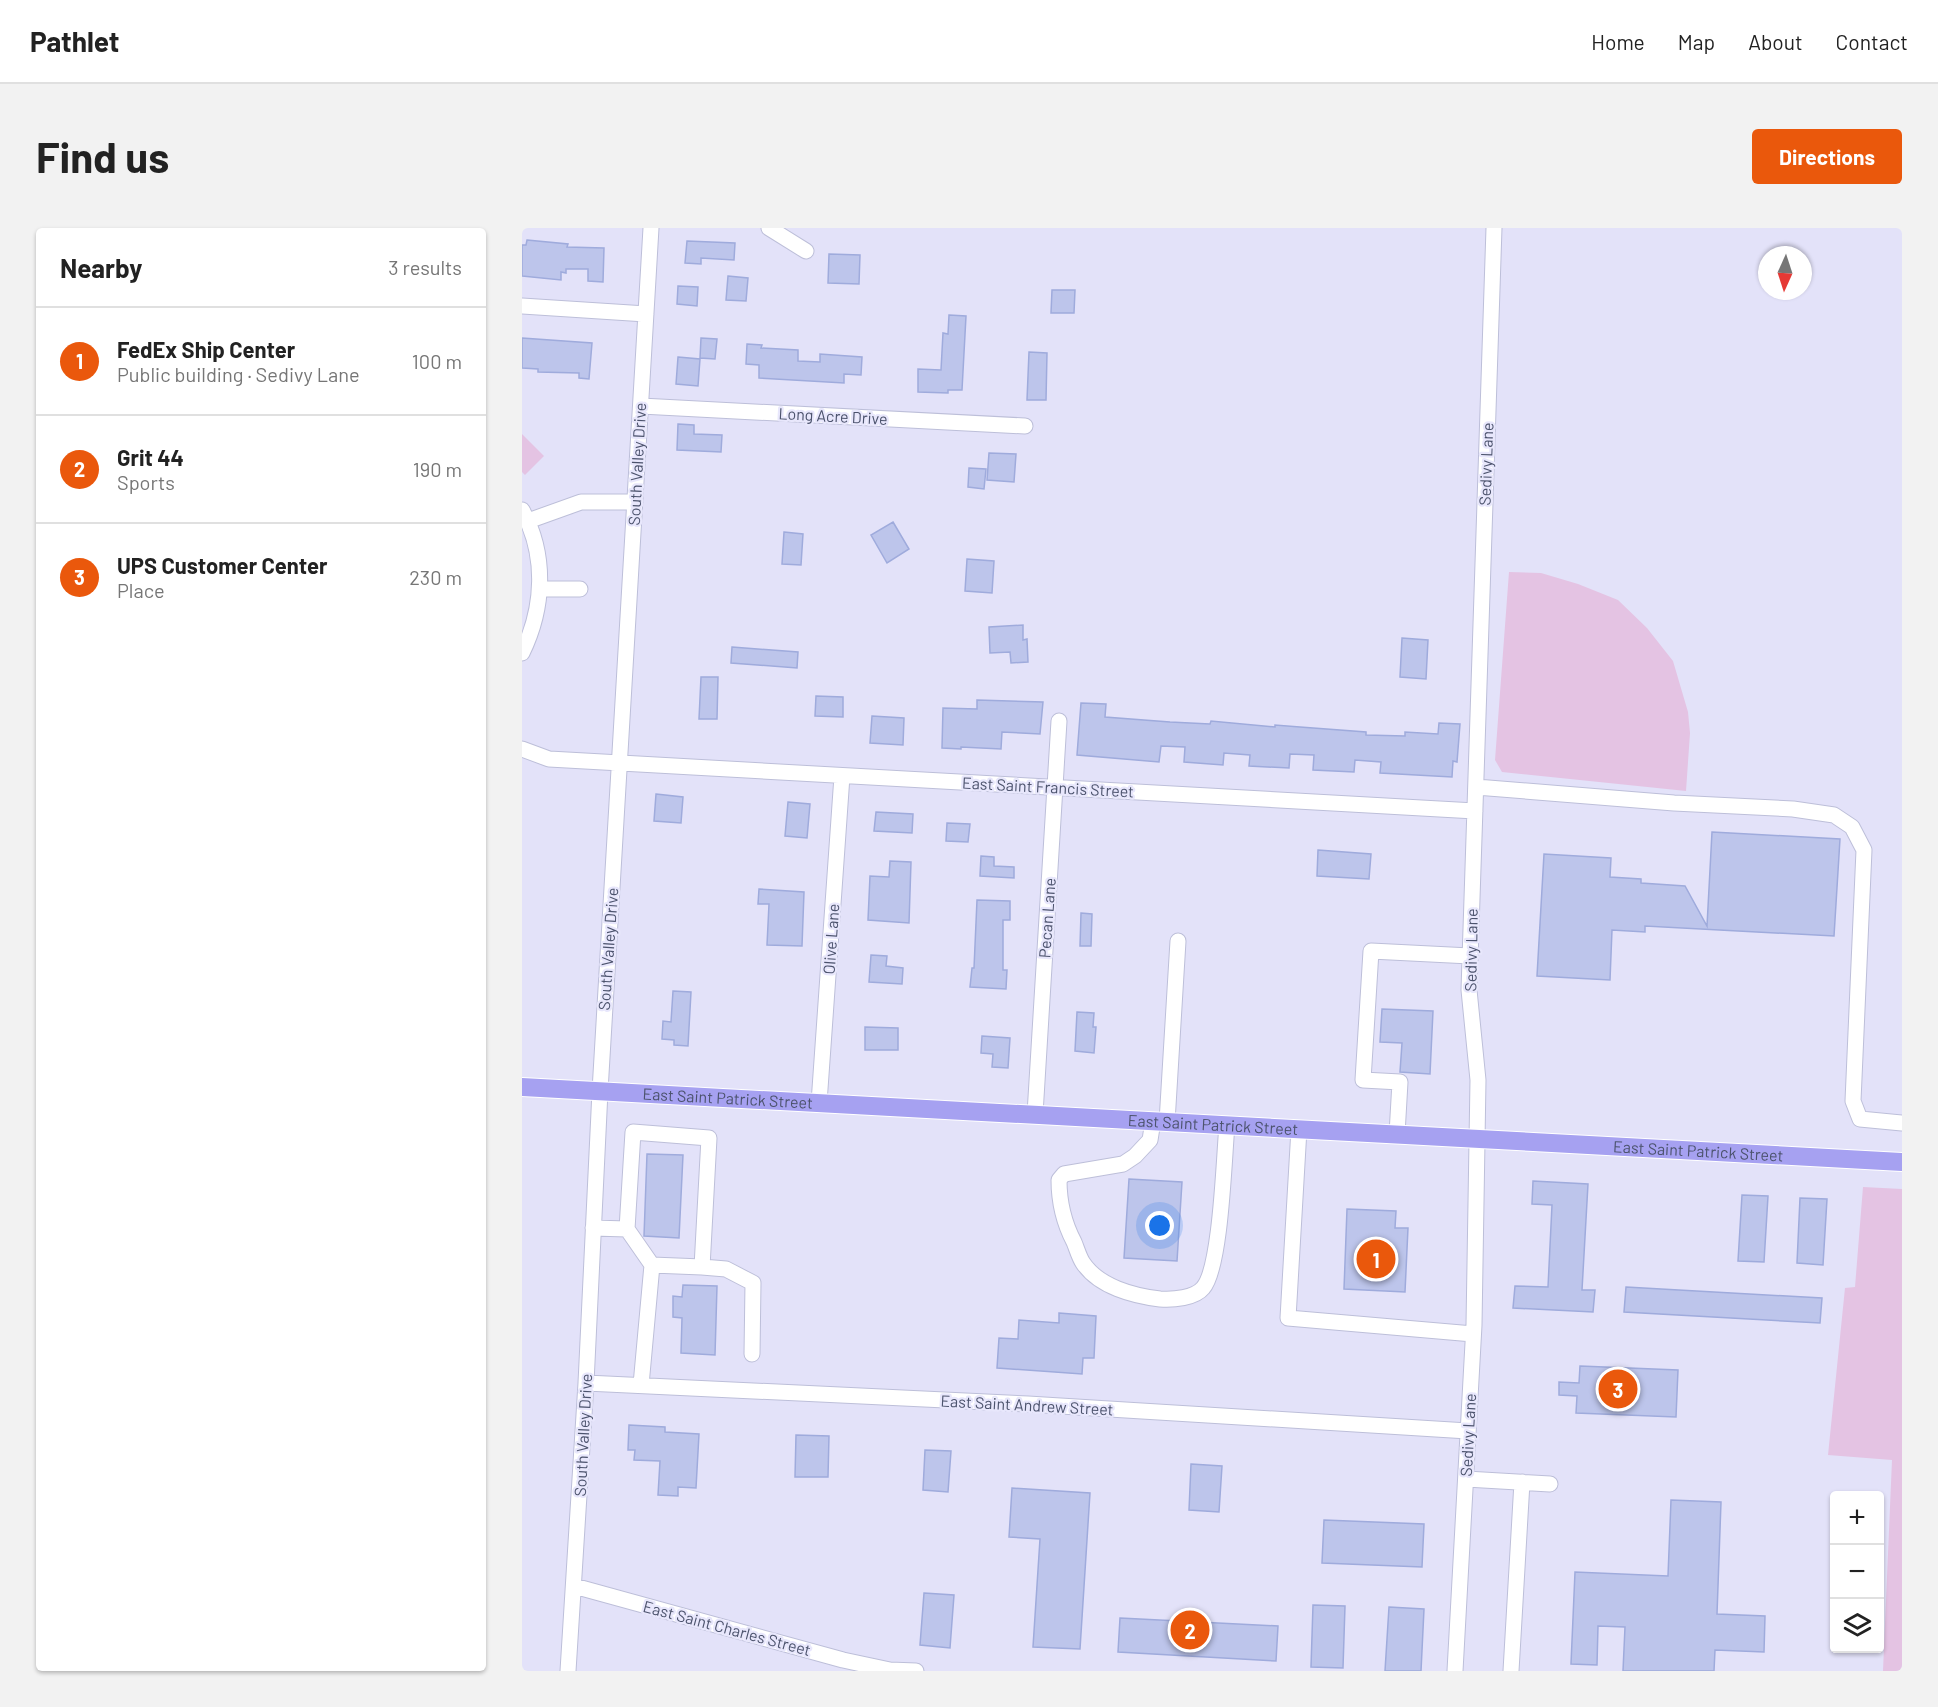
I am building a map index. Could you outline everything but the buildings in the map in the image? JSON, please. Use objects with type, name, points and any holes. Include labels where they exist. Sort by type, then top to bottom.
[{"type":"main road","name":"East Saint Patrick Street","points":[[522,1087],[1902,1162]]},
{"type":"street","name":"South Valley Drive","points":[[568,1671],[651,228]]},
{"type":"street","points":[[769,228],[806,251]]},
{"type":"street","name":"Sedivy Lane","points":[[1455,1671],[1473,1334],[1478,1080],[1469,990],[1494,228]]},
{"type":"street","points":[[522,306],[646,314]]},
{"type":"street","name":"Long Acre Drive","points":[[641,406],[1025,426]]},
{"type":"street","points":[[522,653],[534,623],[540,589],[540,564],[535,540],[525,515],[581,502],[635,502]]},
{"type":"street","points":[[540,589],[580,589]]},
{"type":"street","name":"Pecan Lane","points":[[1035,1114],[1059,721]]},
{"type":"street","name":"East Saint Francis Street","points":[[522,750],[549,759],[620,764],[1475,811]]},
{"type":"street","name":"Olive Lane","points":[[819,1103],[842,776]]},
{"type":"street","points":[[1476,787],[1674,803],[1793,809],[1834,815],[1852,827],[1864,850],[1852,1101],[1860,1119],[1902,1123]]},
{"type":"street","points":[[1178,941],[1160,1121],[1150,1140],[1135,1156],[1123,1164],[1064,1174],[1059,1180],[1068,1230],[1084,1264],[1097,1277],[1120,1290],[1146,1298],[1167,1300],[1190,1296],[1203,1289],[1210,1277],[1215,1255],[1227,1125]]},
{"type":"street","points":[[1397,1134],[1400,1082],[1363,1080],[1371,951],[1470,956]]},
{"type":"street","points":[[1299,1129],[1288,1318],[1473,1334]]},
{"type":"street","points":[[641,1385],[652,1265],[627,1229],[633,1132],[709,1138],[702,1267]]},
{"type":"street","points":[[593,1228],[627,1229]]},
{"type":"street","points":[[652,1265],[726,1269],[753,1283],[752,1354]]},
{"type":"street","name":"East Saint Andrew Street","points":[[586,1383],[1028,1404],[1468,1431]]},
{"type":"street","points":[[1466,1479],[1550,1484]]},
{"type":"street","points":[[1510,1671],[1522,1482]]},
{"type":"street","name":"East Saint Charles Street","points":[[574,1586],[843,1660],[890,1670],[916,1671]]},
{"type":"shaded area","points":[[522,434],[544,456],[525,475],[522,472]]},
{"type":"shaded area","points":[[1509,572],[1541,573],[1578,584],[1618,600],[1647,628],[1673,661],[1688,712],[1690,733],[1686,791],[1502,772],[1495,760]]},
{"type":"shaded area","points":[[1863,1187],[1902,1189],[1902,1671],[1883,1671],[1892,1460],[1828,1455],[1845,1288],[1855,1287]]},
{"type":"place","name":"FedEx Ship Center","points":[[1376,1259]]},
{"type":"place","name":"UPS Customer Center","points":[[1618,1389]]},
{"type":"place","name":"Grit 44","points":[[1190,1630]]}]
